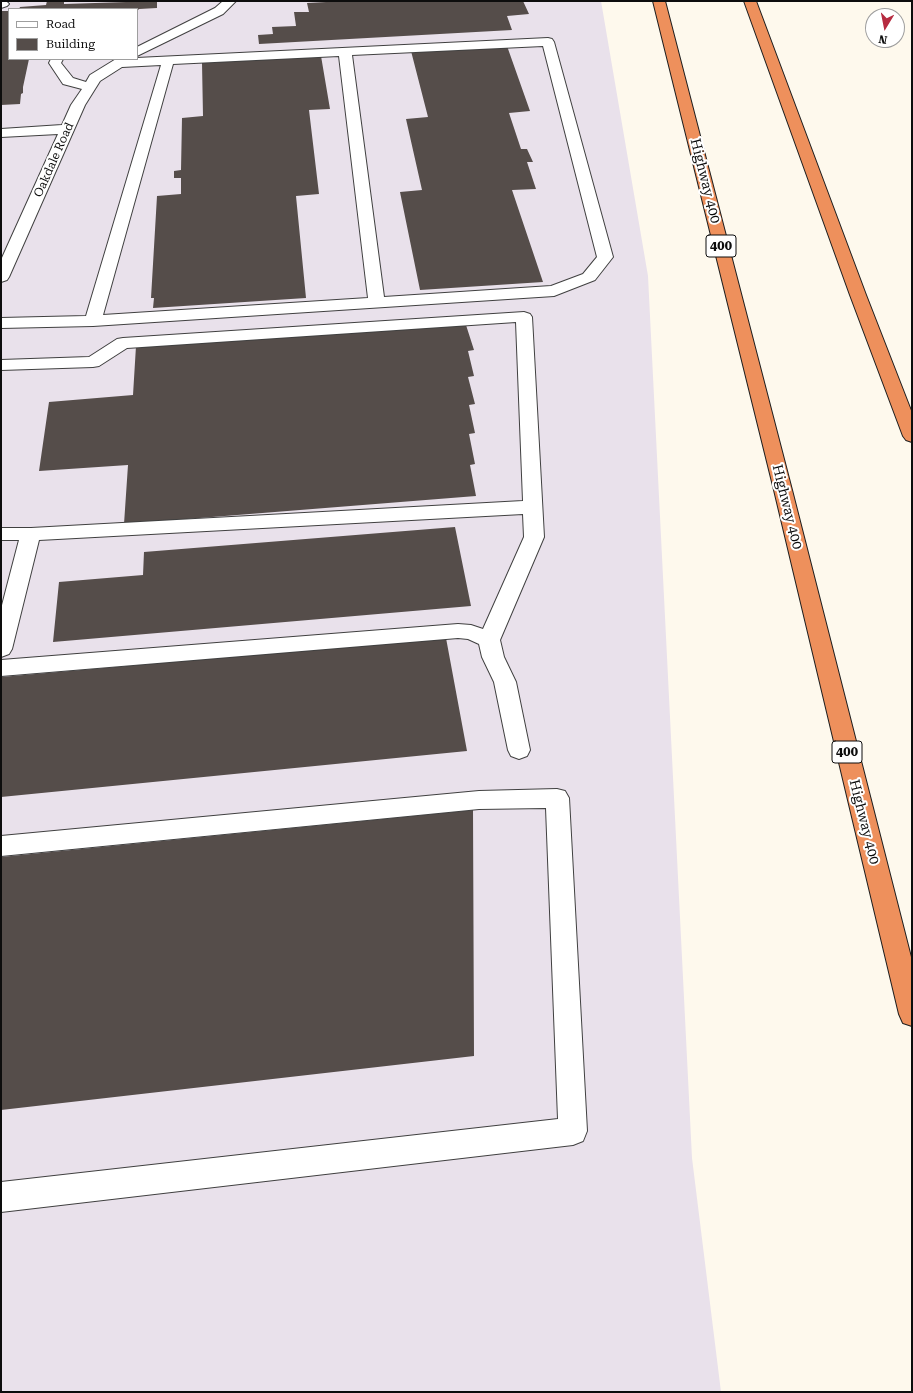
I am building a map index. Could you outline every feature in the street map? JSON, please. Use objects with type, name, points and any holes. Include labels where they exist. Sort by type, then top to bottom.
[{"type":"highway","name":"Highway 400","points":[[659,1],[783,490],[912,1014]]},
{"type":"highway","points":[[750,1],[858,295],[912,436]]},
{"type":"street","points":[[138,52],[219,11],[230,1]]},
{"type":"street","points":[[1,323],[92,321],[554,291],[589,277],[605,257],[548,42],[168,61],[123,61]]},
{"type":"street","points":[[345,52],[377,303]]},
{"type":"street","points":[[56,60],[55,63],[68,82],[89,87]]},
{"type":"street","name":"Oakdale Road","points":[[1,276],[78,105],[95,78],[123,61]]},
{"type":"street","points":[[92,321],[168,61]]},
{"type":"street","points":[[1,133],[68,129]]},
{"type":"street","points":[[1,365],[93,362],[123,343],[524,317],[534,536],[488,640],[493,657],[505,682],[519,750]]},
{"type":"street","points":[[1,534],[31,534],[533,507]]},
{"type":"street","points":[[1,649],[10,584],[31,534]]},
{"type":"street","points":[[1,668],[458,631],[471,632],[488,640]]},
{"type":"street","points":[[1,846],[479,800],[557,798],[573,1131],[1,1197]]},
{"type":"shaded area","points":[[1,1],[601,1],[648,276],[692,1158],[721,1392],[1,1392]]},
{"type":"building","points":[[47,1],[64,1],[64,4],[157,1],[157,8],[138,10],[138,8],[20,8],[46,5]]},
{"type":"building","points":[[345,1],[523,1],[529,14],[507,16],[512,30],[259,44],[258,35],[273,34],[272,27],[296,26],[294,12],[309,12],[307,3]]},
{"type":"building","points":[[1,11],[8,11],[8,60],[29,60],[20,104],[1,105]]},
{"type":"building","points":[[507,46],[530,111],[509,113],[521,149],[527,149],[533,162],[527,162],[536,189],[512,190],[543,282],[420,290],[400,192],[422,190],[406,119],[428,117],[411,51]]},
{"type":"building","points":[[321,56],[330,109],[309,110],[319,194],[296,196],[306,298],[153,308],[154,298],[151,298],[157,196],[181,194],[181,178],[174,178],[174,171],[181,170],[182,118],[203,116],[202,63]]},
{"type":"building","points":[[466,325],[474,350],[468,351],[474,376],[468,377],[475,404],[469,405],[475,433],[469,434],[475,464],[470,465],[476,496],[124,524],[128,465],[39,471],[49,402],[133,395],[136,346]]},
{"type":"building","points":[[455,527],[471,606],[53,642],[59,582],[143,575],[144,552]]},
{"type":"building","points":[[446,638],[467,751],[1,797],[1,677]]},
{"type":"building","points":[[473,810],[474,1056],[1,1110],[1,857]]}]
